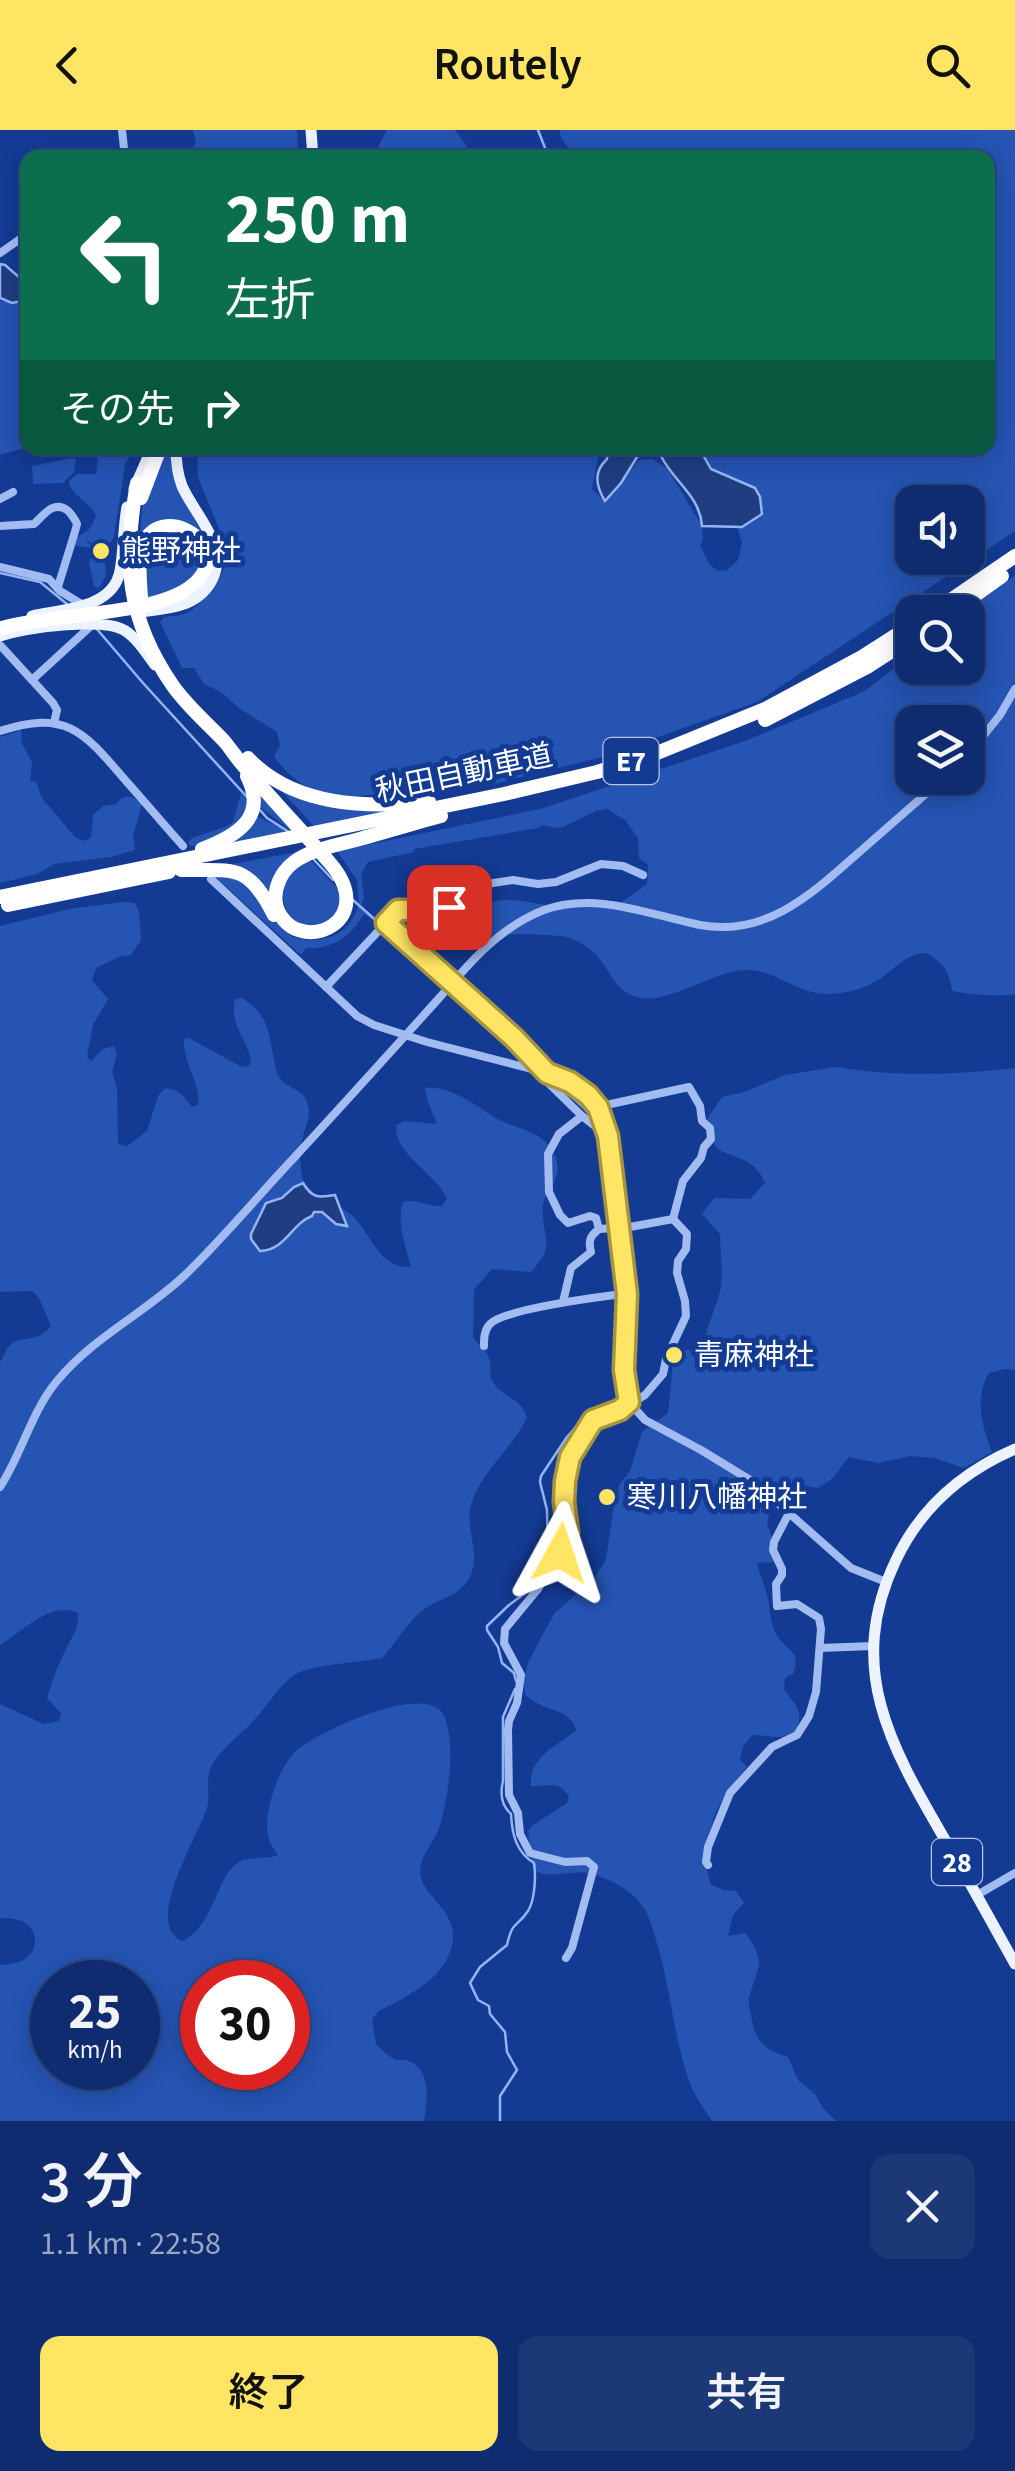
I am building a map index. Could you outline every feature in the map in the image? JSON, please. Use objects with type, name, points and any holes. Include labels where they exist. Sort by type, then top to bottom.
[{"type":"highway","points":[[149,604],[135,560],[138,512],[157,455]]},
{"type":"highway","points":[[137,482],[129,526],[130,578],[154,654],[174,688],[248,764],[346,877],[351,889],[351,910],[344,922],[325,936],[310,938],[291,933],[246,876],[218,870],[181,870]]},
{"type":"highway","points":[[1,632],[149,604],[187,590],[202,573],[206,559],[200,538],[186,528],[163,528],[154,532],[144,545],[140,568],[149,604],[159,648],[184,688],[248,764],[338,871],[345,884],[348,898],[342,917],[334,925],[310,932],[295,928],[284,921],[275,902],[278,882],[296,846],[330,838]]},
{"type":"highway","points":[[958,595],[1015,556]]},
{"type":"highway","points":[[976,595],[1015,567]]},
{"type":"highway","name":"秋田自動車道","points":[[0,906],[296,846],[597,772],[652,755],[765,710],[895,636]]},
{"type":"highway","name":"秋田自動車道","points":[[330,838],[562,790],[656,762],[768,718],[895,649]]},
{"type":"highway","points":[[248,764],[303,793],[355,804],[504,794]]},
{"type":"highway","points":[[115,873],[203,849],[235,835],[251,816],[255,798],[248,764]]},
{"type":"highway","name":"秋田自動車道","points":[[0,897],[115,873],[296,846]]},
{"type":"main road","points":[[62,618],[105,596],[118,581],[127,507],[149,455]]},
{"type":"main road","points":[[149,604],[188,604],[207,588],[216,570],[215,546],[184,490],[176,455]]},
{"type":"main road","points":[[62,618],[110,625],[128,632],[174,688]]},
{"type":"main road","name":"28","points":[[1015,1449],[952,1485],[924,1513],[902,1546],[886,1582],[873,1646],[886,1729],[1015,1964]]},
{"type":"street","points":[[0,499],[13,492]]},
{"type":"street","points":[[0,526],[34,524],[54,507],[68,510],[77,526],[58,587]]},
{"type":"street","points":[[0,567],[49,579],[98,620],[32,680]]},
{"type":"street","points":[[0,645],[56,707],[54,723]]},
{"type":"street","points":[[985,734],[1015,689]]},
{"type":"street","points":[[0,731],[25,724],[54,723],[74,728],[94,744],[182,846]]},
{"type":"street","points":[[0,1487],[44,1399],[75,1361],[182,1278],[502,932],[556,906],[574,904],[617,906],[720,927],[772,917],[805,898],[924,795]]},
{"type":"street","points":[[326,987],[398,910],[449,907],[480,885],[514,880],[556,882],[601,864],[623,866],[642,876]]},
{"type":"street","points":[[210,879],[357,1016],[374,1025],[547,1073],[588,1095],[598,1107],[608,1136],[610,1229],[627,1294],[624,1370],[629,1402],[645,1420],[754,1483],[851,1568],[886,1582]]},
{"type":"street","points":[[386,923],[514,1038],[547,1073]]},
{"type":"street","points":[[536,1071],[608,1136]]},
{"type":"street","points":[[598,1107],[689,1087],[700,1106],[702,1121],[710,1128],[711,1139],[683,1181],[673,1219]]},
{"type":"street","points":[[582,1116],[559,1134],[548,1154],[550,1192],[560,1215],[568,1222],[590,1216],[610,1229]]},
{"type":"street","points":[[563,1302],[571,1268],[591,1252],[592,1235],[673,1219]]},
{"type":"street","points":[[566,1958],[594,1867],[587,1860],[564,1862],[536,1855],[528,1851],[520,1834],[518,1813],[509,1794],[508,1730],[518,1703],[522,1675],[504,1643],[505,1629],[538,1589],[567,1537],[565,1481],[570,1457],[578,1443],[593,1420],[645,1396],[666,1368],[666,1359],[686,1316],[677,1273],[688,1234],[673,1219]]},
{"type":"street","points":[[484,1346],[484,1334],[500,1318],[563,1302],[627,1294]]},
{"type":"street","points":[[708,1865],[708,1846],[730,1793],[772,1747],[796,1736],[809,1716],[816,1692],[819,1618],[797,1604],[776,1606],[776,1584],[782,1569],[774,1542],[788,1513]]},
{"type":"street","points":[[820,1648],[873,1646]]},
{"type":"street","points":[[977,1895],[1015,1873]]},
{"type":"shaded area","points":[[193,130],[297,130],[298,150],[186,150],[196,142]]},
{"type":"shaded area","points":[[387,130],[455,130],[469,150],[378,150]]},
{"type":"shaded area","points":[[559,130],[1015,130],[1015,531],[985,551],[985,485],[895,485],[895,575],[949,575],[918,595],[895,595],[895,611],[757,702],[599,758],[490,785],[343,797],[312,789],[289,774],[274,757],[280,745],[277,732],[204,684],[194,668],[182,668],[160,622],[164,617],[189,612],[203,600],[225,565],[227,548],[198,477],[197,455],[599,455],[592,489],[605,501],[639,460],[652,459],[667,468],[702,526],[700,545],[709,564],[718,571],[727,570],[738,560],[742,543],[737,525],[676,455],[995,455],[995,150],[571,150]]},
{"type":"shaded area","points":[[0,264],[20,278],[20,301],[0,298]]},
{"type":"shaded area","points":[[0,301],[20,302],[20,449],[0,455]]},
{"type":"shaded area","points":[[94,455],[130,455],[125,465],[114,536],[105,547],[84,540],[95,547],[91,552],[90,548],[73,545],[96,515],[72,490],[69,481],[77,474],[96,474],[98,459]]},
{"type":"shaded area","points":[[160,455],[173,455],[210,539],[205,586],[178,603],[198,584],[204,539],[161,526],[138,555],[143,500]]},
{"type":"shaded area","points":[[607,455],[640,455],[605,501],[597,479]]},
{"type":"shaded area","points":[[703,455],[711,469],[755,488],[762,514],[742,527],[702,526],[697,506],[661,456]]},
{"type":"shaded area","points":[[76,459],[74,472],[63,483],[33,484],[32,466]]},
{"type":"shaded area","points":[[168,530],[184,530],[204,557],[192,582],[148,601],[144,564],[152,537]]},
{"type":"shaded area","points":[[93,556],[105,558],[106,576],[99,588],[94,586],[89,563]]},
{"type":"shaded area","points":[[1015,575],[1015,994],[952,991],[945,968],[926,953],[907,958],[870,985],[844,992],[819,993],[766,973],[744,970],[665,996],[641,998],[621,988],[592,951],[567,937],[511,934],[463,946],[417,936],[422,924],[497,901],[612,909],[647,884],[648,865],[639,858],[638,838],[625,820],[607,809],[557,828],[542,825],[414,849],[368,862],[361,874],[361,905],[357,880],[337,851],[540,809],[745,741],[865,691],[895,667],[895,685],[985,685],[985,598]]},
{"type":"shaded area","points":[[21,730],[22,744],[32,762],[30,781],[36,782],[42,798],[82,841],[91,838],[93,815],[103,806],[129,796],[142,804],[133,836],[135,850],[54,864],[37,874],[0,883],[0,737]]},
{"type":"shaded area","points":[[256,783],[294,833],[260,807],[256,816],[288,835],[220,845],[235,837]]},
{"type":"shaded area","points":[[275,784],[400,809],[316,828]]},
{"type":"shaded area","points":[[241,793],[251,803],[244,820],[215,841],[189,845],[192,838],[233,822]]},
{"type":"shaded area","points":[[302,851],[274,902],[228,865]]},
{"type":"shaded area","points":[[310,860],[345,896],[334,920],[313,926],[302,925],[291,916],[283,896],[288,878]]},
{"type":"shaded area","points":[[212,874],[241,879],[292,937],[323,939],[341,932],[358,906],[380,926],[364,914],[340,940],[306,948],[301,955]]},
{"type":"shaded area","points":[[135,903],[141,940],[131,955],[96,968],[92,980],[108,999],[93,1025],[87,1057],[91,1061],[103,1049],[114,1046],[117,1054],[112,1072],[117,1088],[118,1144],[127,1146],[147,1131],[164,1089],[177,1091],[192,1107],[198,1105],[184,1039],[189,1038],[240,1066],[251,1064],[235,1018],[235,999],[242,998],[263,1019],[279,1076],[308,1103],[300,1158],[306,1186],[317,1199],[353,1217],[380,1253],[398,1265],[411,1267],[401,1227],[403,1202],[442,1206],[447,1198],[397,1136],[396,1126],[404,1121],[437,1124],[425,1088],[454,1093],[541,1138],[554,1152],[557,1175],[543,1206],[544,1254],[531,1272],[492,1269],[474,1290],[473,1338],[488,1355],[493,1382],[521,1407],[527,1418],[473,1499],[470,1520],[474,1563],[468,1580],[455,1593],[415,1617],[382,1658],[305,1670],[281,1688],[213,1763],[207,1808],[170,1900],[168,1918],[172,1932],[183,1941],[202,1923],[231,1868],[243,1860],[278,1855],[267,1826],[270,1803],[290,1758],[308,1742],[373,1712],[419,1704],[435,1707],[445,1718],[448,1730],[448,1791],[438,1831],[422,1860],[421,1876],[447,1916],[453,1942],[443,1966],[431,1979],[379,2011],[372,2020],[376,2044],[389,2056],[411,2062],[422,2073],[427,2088],[424,2121],[0,2121],[0,1965],[25,1959],[35,1941],[33,1931],[25,1923],[0,1918],[0,1704],[44,1724],[59,1721],[61,1713],[47,1698],[76,1628],[78,1613],[68,1610],[48,1614],[0,1645],[0,1362],[14,1342],[40,1335],[51,1326],[32,1291],[0,1292],[0,926],[69,909]]},
{"type":"shaded area","points":[[836,1067],[925,1074],[1015,1068],[1015,1370],[989,1373],[981,1402],[992,1452],[964,1468],[935,1458],[911,1456],[878,1463],[849,1457],[832,1479],[818,1488],[787,1483],[772,1504],[767,1523],[774,1562],[757,1563],[774,1629],[796,1660],[793,1674],[785,1678],[784,1689],[798,1710],[799,1721],[788,1735],[753,1735],[743,1746],[740,1760],[747,1767],[727,1791],[715,1814],[703,1858],[711,1885],[736,1891],[744,1903],[733,1915],[728,1936],[745,1933],[756,1951],[759,1965],[749,2001],[760,2041],[788,2057],[798,2080],[836,2121],[712,2121],[686,2072],[660,1954],[641,1904],[627,1890],[596,1875],[544,1874],[532,1864],[528,1831],[567,1803],[569,1797],[557,1786],[531,1786],[532,1775],[539,1759],[576,1730],[567,1717],[525,1694],[524,1680],[528,1663],[555,1613],[594,1578],[606,1560],[620,1484],[630,1471],[642,1432],[668,1413],[674,1353],[698,1351],[705,1344],[722,1270],[720,1234],[702,1214],[714,1198],[750,1199],[765,1183],[753,1166],[718,1149],[707,1119],[722,1097],[785,1075]]},
{"type":"shaded area","points":[[303,1183],[316,1196],[335,1195],[347,1226],[336,1224],[322,1212],[314,1212],[282,1242],[260,1251],[251,1234],[266,1203],[282,1198]]},
{"type":"waterway","points":[[538,130],[546,150]]},
{"type":"waterway","points":[[0,573],[40,582],[67,604]]},
{"type":"waterway","points":[[96,628],[247,797]]},
{"type":"waterway","points":[[260,810],[289,832]]},
{"type":"waterway","points":[[314,860],[333,880]]},
{"type":"waterway","points":[[353,900],[380,924]]},
{"type":"waterway","points":[[387,929],[448,984]]},
{"type":"waterway","points":[[454,989],[532,1062]]},
{"type":"waterway","points":[[549,1078],[582,1106],[596,1124]]},
{"type":"waterway","points":[[597,1132],[619,1295],[623,1403],[620,1405]]},
{"type":"waterway","points":[[516,1681],[514,1673],[502,1663],[487,1626],[535,1586],[548,1560],[547,1510],[541,1476],[587,1414],[613,1409]]},
{"type":"waterway","points":[[500,2121],[500,2096],[517,2070],[507,2052],[505,2032],[490,2014],[489,2006],[478,2000],[470,1983],[480,1967],[507,1945],[534,1894],[534,1863],[516,1842],[511,1814],[502,1794],[503,1717],[515,1689]]},
{"type":"place","name":"熊野神社","points":[[101,551]]},
{"type":"place","name":"青麻神社","points":[[674,1355]]},
{"type":"place","name":"寒川八幡神社","points":[[607,1497]]},
{"type":"route","points":[[449,907],[398,910],[386,923],[514,1038],[547,1073],[588,1095],[598,1107],[608,1136],[627,1294],[624,1370],[629,1402],[620,1410],[593,1420],[570,1457],[564,1502],[568,1532],[560,1553]]}]
